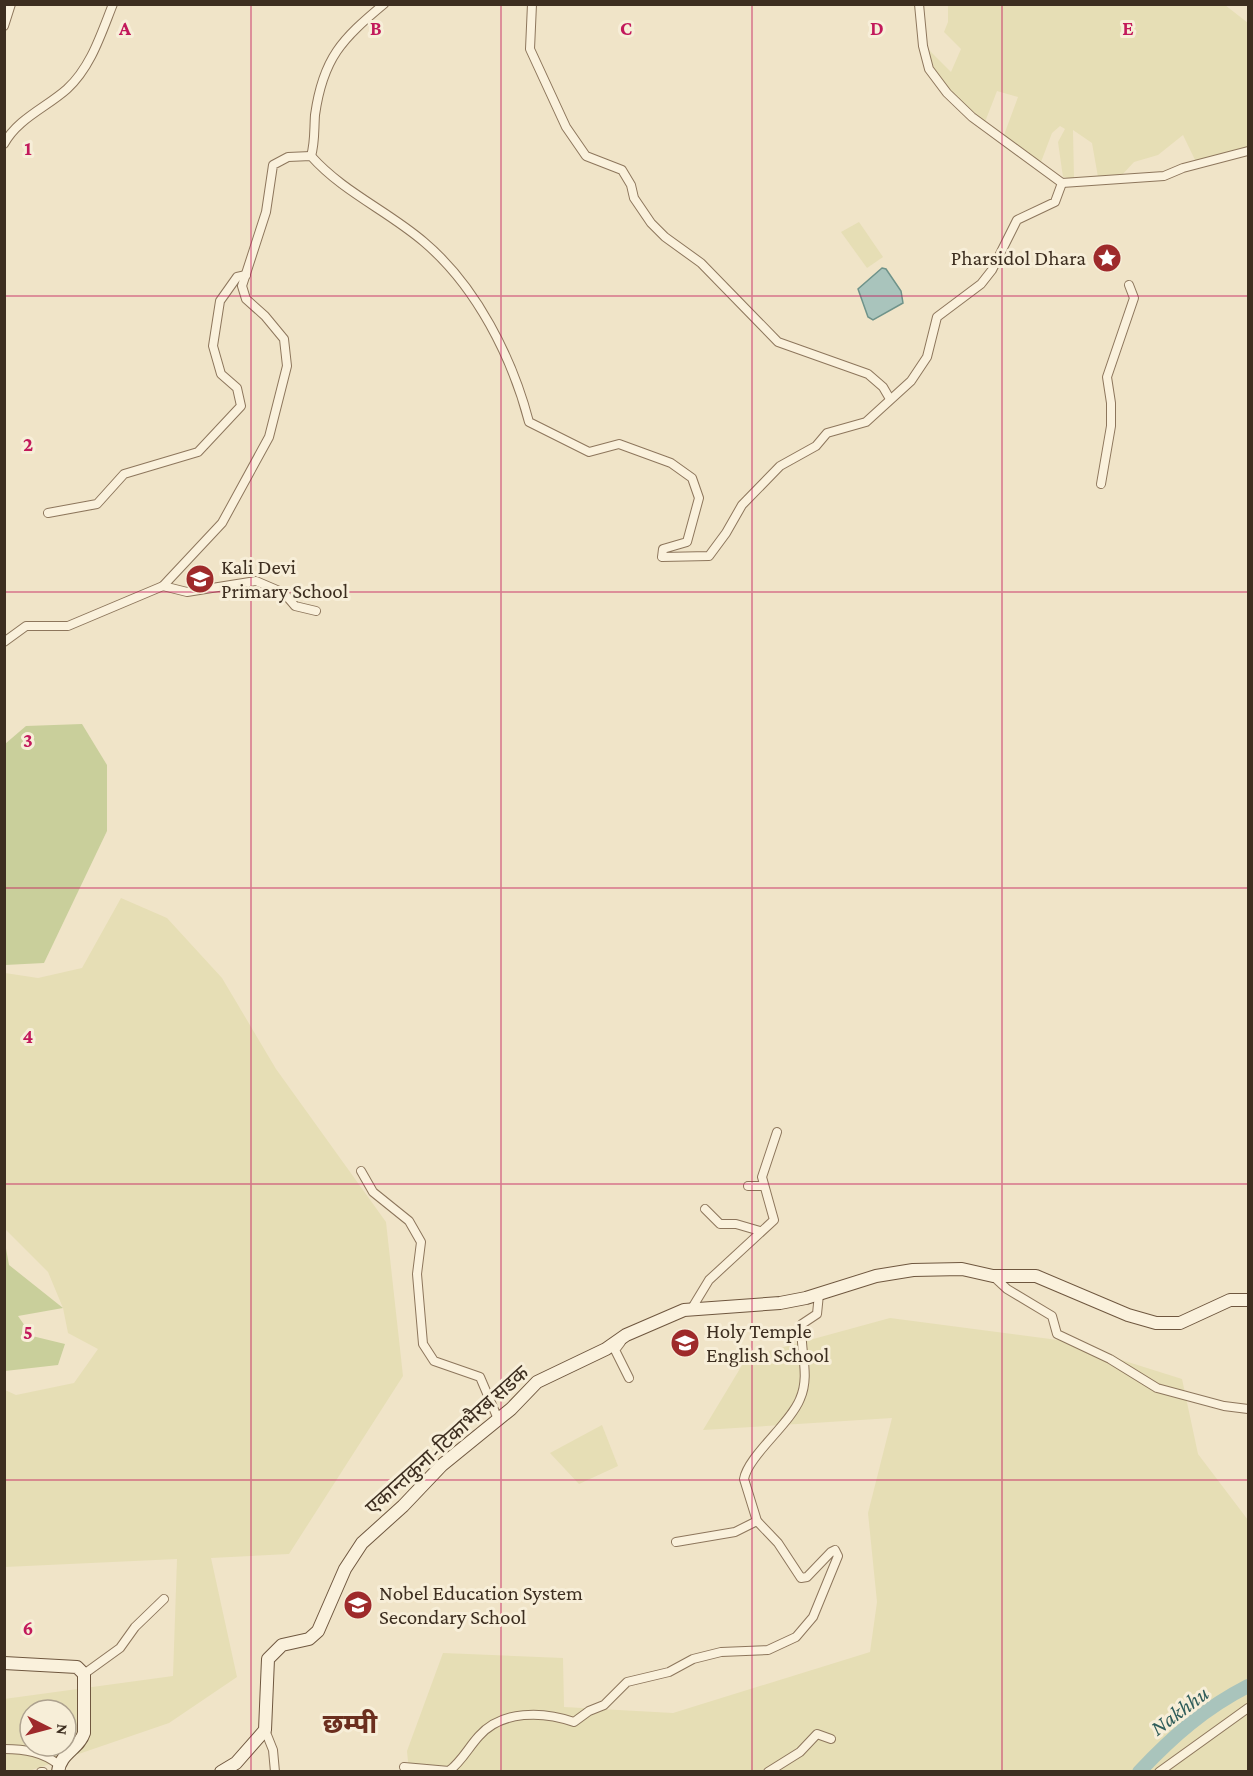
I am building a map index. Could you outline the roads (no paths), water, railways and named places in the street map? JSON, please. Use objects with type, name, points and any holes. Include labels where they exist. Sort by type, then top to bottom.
[{"type":"main road","name":"एकान्तकुना-टिकाभैरब सडक","points":[[265,1730],[268,1659],[282,1645],[314,1635],[322,1626],[345,1569],[362,1543],[442,1466],[498,1419],[537,1382],[606,1349],[626,1335],[692,1308],[717,1309],[780,1303],[819,1294],[876,1276],[913,1270],[962,1269],[993,1276],[1026,1275],[1048,1279],[1128,1315],[1156,1323],[1180,1323],[1230,1300],[1248,1300]]},
{"type":"main road","points":[[4,1663],[77,1667],[84,1674],[84,1733],[58,1768]]},
{"type":"main road","points":[[221,1772],[236,1762],[265,1730]]},
{"type":"street","points":[[4,26],[11,4]]},
{"type":"street","points":[[4,144],[29,118],[67,90],[90,61],[113,4]]},
{"type":"street","points":[[384,4],[354,29],[340,44],[332,58],[315,114],[311,156],[327,175],[425,242],[455,274],[488,322],[519,383],[530,422],[589,452],[619,444],[671,463],[692,478],[699,498],[687,542],[663,549],[662,556],[709,555],[726,533],[742,505],[780,466],[816,446],[827,433],[866,422],[911,381],[927,357],[937,317],[981,284],[992,270],[1017,220],[1055,202],[1062,183]]},
{"type":"street","points":[[532,4],[530,50],[566,127],[586,156],[622,170],[631,185],[634,198],[651,223],[665,237],[701,263],[778,342],[868,374],[883,387],[890,399]]},
{"type":"street","points":[[918,4],[923,46],[929,69],[947,93],[972,117],[1062,183],[1164,177],[1183,168],[1248,151]]},
{"type":"street","points":[[4,642],[26,626],[68,626],[163,586],[222,523],[269,437],[287,366],[284,339],[266,316],[246,299],[242,286],[266,212],[273,165],[288,157],[311,156]]},
{"type":"street","points":[[48,513],[97,504],[124,474],[198,452],[241,406],[237,388],[221,374],[213,346],[220,301],[237,277],[246,275]]},
{"type":"street","points":[[1101,484],[1111,426],[1111,403],[1107,377],[1134,298],[1129,285]]},
{"type":"street","points":[[163,586],[187,592],[256,581],[284,593],[295,606],[316,611]]},
{"type":"street","points":[[692,1308],[709,1280],[774,1220],[763,1185],[762,1173],[774,1147],[777,1132]]},
{"type":"street","points":[[361,1171],[373,1192],[410,1221],[421,1242],[417,1274],[423,1344],[434,1361],[480,1377],[498,1419]]},
{"type":"street","points":[[748,1186],[763,1185]]},
{"type":"street","points":[[705,1209],[720,1224],[736,1224],[760,1231]]},
{"type":"street","points":[[993,1276],[1007,1289],[1052,1316],[1057,1334],[1110,1359],[1143,1382],[1176,1395],[1248,1409]]},
{"type":"street","points":[[408,1772],[404,1767],[449,1771],[459,1764],[479,1735],[504,1717],[541,1716],[574,1722],[588,1711],[604,1705],[627,1682],[669,1672],[693,1659],[721,1652],[768,1650],[796,1637],[813,1617],[838,1556],[837,1552],[835,1550],[831,1552],[807,1577],[801,1578],[778,1543],[757,1521],[744,1483],[744,1474],[800,1399],[806,1379],[800,1336],[802,1324],[817,1314],[819,1294]]},
{"type":"street","points":[[626,1335],[615,1350],[628,1378]]},
{"type":"street","points":[[676,1542],[735,1532],[757,1521]]},
{"type":"street","points":[[84,1674],[120,1648],[135,1627],[164,1599]]},
{"type":"street","points":[[1159,1772],[1248,1708]]},
{"type":"street","points":[[265,1730],[273,1750],[275,1772]]},
{"type":"street","points":[[768,1772],[800,1752],[817,1734],[831,1739]]},
{"type":"street","points":[[4,1749],[22,1749],[45,1754],[58,1768]]},
{"type":"water","points":[[882,268],[886,269],[901,291],[903,303],[873,320],[868,317],[858,289]]},
{"type":"waterway","name":"Nakhhu","points":[[1139,1772],[1190,1724],[1248,1686]]},
{"type":"place","name":"Pharsidol Dhara","points":[[1107,258]]},
{"type":"place","name":"Kali Devi Primary School","points":[[200,579]]},
{"type":"place","name":"Holy Temple English School","points":[[685,1343]]},
{"type":"place","name":"Nobel Education System Secondary School","points":[[358,1605]]},
{"type":"district","name":"छम्पी","points":[[350,1724]]}]
